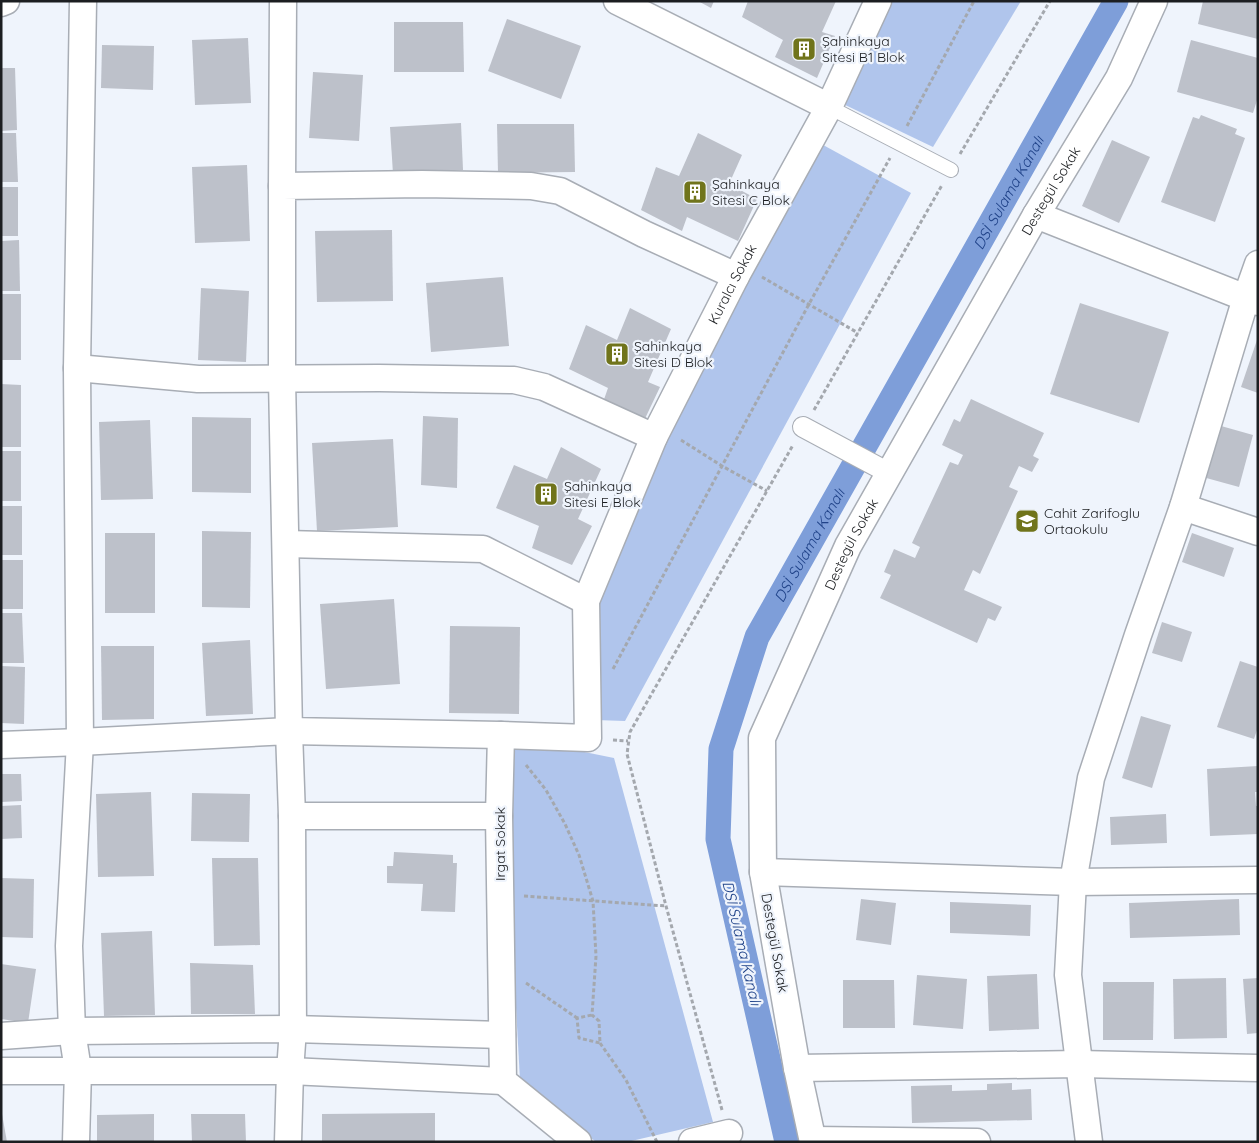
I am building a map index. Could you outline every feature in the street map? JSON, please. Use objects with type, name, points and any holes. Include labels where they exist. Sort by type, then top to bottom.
[{"type":"street","points":[[1,2],[6,1]]},
{"type":"street","points":[[76,1142],[78,1070],[72,1031],[69,946],[80,742],[77,368],[83,1]]},
{"type":"street","points":[[283,1],[282,379],[292,816],[293,1029],[288,1142]]},
{"type":"street","points":[[617,1],[829,107]]},
{"type":"street","name":"Kuralcı Sokak","points":[[586,601],[657,432],[739,271],[829,107],[878,1]]},
{"type":"street","name":"Destegül Sokak","points":[[813,1141],[797,1068],[763,872],[762,738],[848,546],[1036,215],[1118,78],[1154,1]]},
{"type":"street","points":[[282,186],[422,184],[531,186],[560,191],[644,234],[739,271]]},
{"type":"street","points":[[1036,215],[1252,300]]},
{"type":"street","points":[[1089,1142],[1068,975],[1073,882],[1092,778],[1138,635],[1252,300],[1258,264]]},
{"type":"street","points":[[77,368],[198,380],[378,378],[514,380],[544,386],[657,432]]},
{"type":"street","points":[[803,427],[890,473]]},
{"type":"street","points":[[1183,507],[1258,532]]},
{"type":"street","points":[[1,746],[289,731],[588,738],[586,601],[483,548],[286,544]]},
{"type":"street","name":"Irgat Sokak","points":[[502,735],[499,816],[503,1081]]},
{"type":"street","points":[[292,816],[499,816]]},
{"type":"street","points":[[763,872],[1073,882],[1258,880]]},
{"type":"street","points":[[1,1036],[72,1031],[293,1029],[502,1035]]},
{"type":"street","points":[[797,1068],[1079,1064],[1258,1068]]},
{"type":"street","points":[[1,1071],[290,1071],[503,1081],[578,1142]]},
{"type":"street","points":[[692,1142],[729,1133]]},
{"type":"street","points":[[813,1141],[977,1142]]},
{"type":"lane","points":[[829,107],[951,170]]},
{"type":"path","points":[[610,675],[974,1]]},
{"type":"path","points":[[729,1133],[666,906],[627,754],[630,732],[803,427],[1050,1]]},
{"type":"path","points":[[739,271],[809,304],[858,333]]},
{"type":"path","points":[[657,432],[767,491]]},
{"type":"path","points":[[502,735],[546,790],[565,824],[579,855],[593,901],[596,956],[592,1015]]},
{"type":"path","points":[[500,894],[666,906]]},
{"type":"path","points":[[501,966],[577,1018],[592,1015]]},
{"type":"path","points":[[592,1015],[599,1021],[600,1043],[626,1080],[657,1142]]},
{"type":"path","points":[[577,1018],[579,1038],[600,1043]]},
{"type":"shaded area","points":[[887,1],[1021,1],[933,147],[839,102]]},
{"type":"shaded area","points":[[814,140],[911,193],[625,721],[595,720],[593,599],[666,425]]},
{"type":"shaded area","points":[[501,735],[614,758],[713,1122],[627,1142],[596,1142],[520,1080]]},
{"type":"building","points":[[698,1],[714,1],[711,8]]},
{"type":"building","name":"Şahinkaya Sitesi B1 Blok","points":[[748,1],[836,1],[822,32],[835,36],[817,78],[775,57],[783,40],[742,17]]},
{"type":"building","points":[[1203,1],[1258,1],[1258,39],[1198,24]]},
{"type":"building","points":[[507,19],[581,46],[561,99],[488,71]]},
{"type":"building","points":[[394,22],[463,22],[464,72],[394,72]]},
{"type":"building","points":[[248,38],[251,103],[195,105],[192,40]]},
{"type":"building","points":[[1191,40],[1258,58],[1258,97],[1253,113],[1177,92]]},
{"type":"building","points":[[102,45],[154,46],[153,90],[101,88]]},
{"type":"building","points":[[1,68],[15,68],[17,130],[1,131]]},
{"type":"building","points":[[313,72],[363,75],[359,141],[309,138]]},
{"type":"building","points":[[1201,115],[1237,129],[1235,134],[1245,138],[1215,222],[1161,202],[1193,117],[1199,119]]},
{"type":"building","points":[[461,123],[463,170],[393,174],[390,127]]},
{"type":"building","points":[[497,124],[574,124],[575,172],[498,173]]},
{"type":"building","points":[[1,133],[16,133],[18,182],[1,182]]},
{"type":"building","name":"Şahinkaya Sitesi C Blok","points":[[698,133],[742,155],[729,184],[757,199],[738,241],[687,217],[682,231],[641,210],[656,167],[679,176]]},
{"type":"building","points":[[1112,140],[1150,157],[1119,223],[1082,206]]},
{"type":"building","points":[[247,165],[250,241],[195,243],[192,167]]},
{"type":"building","points":[[1,187],[18,187],[18,236],[1,236]]},
{"type":"building","points":[[392,230],[393,301],[317,302],[315,231]]},
{"type":"building","points":[[19,240],[20,291],[1,291],[1,241]]},
{"type":"building","points":[[503,277],[509,346],[431,352],[426,283]]},
{"type":"building","points":[[201,288],[249,291],[246,362],[198,360]]},
{"type":"building","points":[[1,294],[21,294],[21,360],[1,360]]},
{"type":"building","points":[[1080,303],[1169,332],[1139,423],[1050,394]]},
{"type":"building","name":"Şahinkaya Sitesi D Blok","points":[[630,308],[671,329],[648,382],[660,387],[641,427],[601,408],[608,388],[569,369],[586,325],[617,340]]},
{"type":"building","points":[[1258,340],[1258,393],[1241,387]]},
{"type":"building","points":[[1,384],[21,385],[21,447],[1,447]]},
{"type":"building","points":[[971,399],[1044,433],[1033,456],[1039,459],[1032,472],[1019,466],[1009,487],[1018,491],[980,574],[973,570],[964,590],[1002,607],[995,621],[988,618],[977,643],[880,598],[891,575],[884,572],[894,549],[915,558],[920,547],[912,543],[950,462],[958,465],[963,455],[942,445],[954,419],[960,422]]},
{"type":"building","points":[[423,416],[458,418],[457,488],[421,485]]},
{"type":"building","points":[[192,417],[251,418],[251,493],[192,492]]},
{"type":"building","points":[[150,420],[153,499],[101,500],[99,422]]},
{"type":"building","points":[[1214,424],[1253,435],[1239,487],[1199,476]]},
{"type":"building","points":[[393,439],[398,527],[317,531],[312,443]]},
{"type":"building","name":"Şahinkaya Sitesi E Blok","points":[[561,447],[601,469],[578,519],[592,526],[572,565],[532,548],[539,526],[496,508],[514,465],[547,479]]},
{"type":"building","points":[[1,451],[21,451],[21,501],[1,501]]},
{"type":"building","points":[[1,506],[22,506],[22,555],[1,555]]},
{"type":"building","points":[[202,531],[251,532],[250,608],[202,607]]},
{"type":"building","points":[[105,533],[155,533],[155,613],[105,613]]},
{"type":"building","points":[[1192,533],[1234,548],[1224,577],[1182,562]]},
{"type":"building","points":[[1,560],[23,560],[23,609],[1,609]]},
{"type":"building","points":[[394,599],[400,684],[326,689],[320,604]]},
{"type":"building","points":[[1,613],[22,613],[24,663],[1,663]]},
{"type":"building","points":[[1162,622],[1192,632],[1182,662],[1152,653]]},
{"type":"building","points":[[450,626],[520,627],[519,714],[449,713]]},
{"type":"building","points":[[250,640],[253,714],[206,716],[202,643]]},
{"type":"building","points":[[101,646],[154,646],[154,719],[102,720]]},
{"type":"building","points":[[1240,661],[1258,667],[1258,727],[1254,739],[1217,727]]},
{"type":"building","points":[[1,666],[25,667],[24,724],[1,723]]},
{"type":"building","points":[[1141,716],[1171,725],[1152,788],[1122,778]]},
{"type":"building","points":[[1258,766],[1258,792],[1255,792],[1256,806],[1258,806],[1258,834],[1210,836],[1207,769]]},
{"type":"building","points":[[1,774],[21,774],[22,801],[1,802]]},
{"type":"building","points":[[151,792],[154,876],[98,877],[96,794]]},
{"type":"building","points":[[192,793],[250,794],[249,842],[191,841]]},
{"type":"building","points":[[21,805],[22,838],[1,839],[1,806]]},
{"type":"building","points":[[1166,814],[1167,843],[1111,845],[1110,817]]},
{"type":"building","points":[[394,852],[453,855],[453,863],[457,863],[455,912],[421,911],[423,884],[387,883],[387,866],[393,866]]},
{"type":"building","points":[[212,858],[258,858],[260,945],[214,946]]},
{"type":"building","points":[[1,878],[34,879],[33,938],[1,937]]},
{"type":"building","points":[[861,899],[896,903],[891,945],[856,940]]},
{"type":"building","points":[[1239,899],[1240,935],[1130,938],[1129,903]]},
{"type":"building","points":[[950,902],[1031,905],[1030,936],[950,933]]},
{"type":"building","points":[[152,931],[155,1015],[104,1016],[101,933]]},
{"type":"building","points":[[190,963],[253,965],[255,1014],[191,1014]]},
{"type":"building","points":[[1,964],[36,969],[28,1023],[1,1019]]},
{"type":"building","points":[[1037,974],[1039,1029],[989,1031],[987,976]]},
{"type":"building","points":[[917,975],[967,979],[963,1029],[913,1025]]},
{"type":"building","points":[[1226,978],[1227,1038],[1174,1039],[1173,979]]},
{"type":"building","points":[[1258,978],[1258,1033],[1247,1034],[1243,979]]},
{"type":"building","points":[[843,980],[894,980],[895,1028],[843,1028]]},
{"type":"building","points":[[1103,982],[1154,982],[1153,1040],[1103,1040]]},
{"type":"building","points":[[1012,1083],[1012,1090],[1031,1089],[1032,1120],[912,1123],[911,1086],[952,1085],[952,1091],[987,1090],[987,1084]]},
{"type":"building","points":[[435,1113],[435,1142],[322,1142],[322,1114]]},
{"type":"building","points":[[2,1114],[7,1142],[1,1142]]},
{"type":"building","points":[[154,1114],[154,1142],[97,1142],[97,1115]]},
{"type":"building","points":[[191,1114],[245,1114],[246,1142],[192,1142]]},
{"type":"waterway","name":"DSİ Sulama Kanalı","points":[[787,1142],[718,839],[721,749],[757,637],[1116,1]]},
{"type":"place","name":"Şahinkaya Sitesi B1 Blok","points":[[804,49]]},
{"type":"place","name":"Şahinkaya Sitesi C Blok","points":[[695,192]]},
{"type":"place","name":"Şahinkaya Sitesi D Blok","points":[[617,354]]},
{"type":"place","name":"Şahinkaya Sitesi E Blok","points":[[546,494]]},
{"type":"place","name":"Cahit Zarifoglu Ortaokulu","points":[[1027,521]]}]
